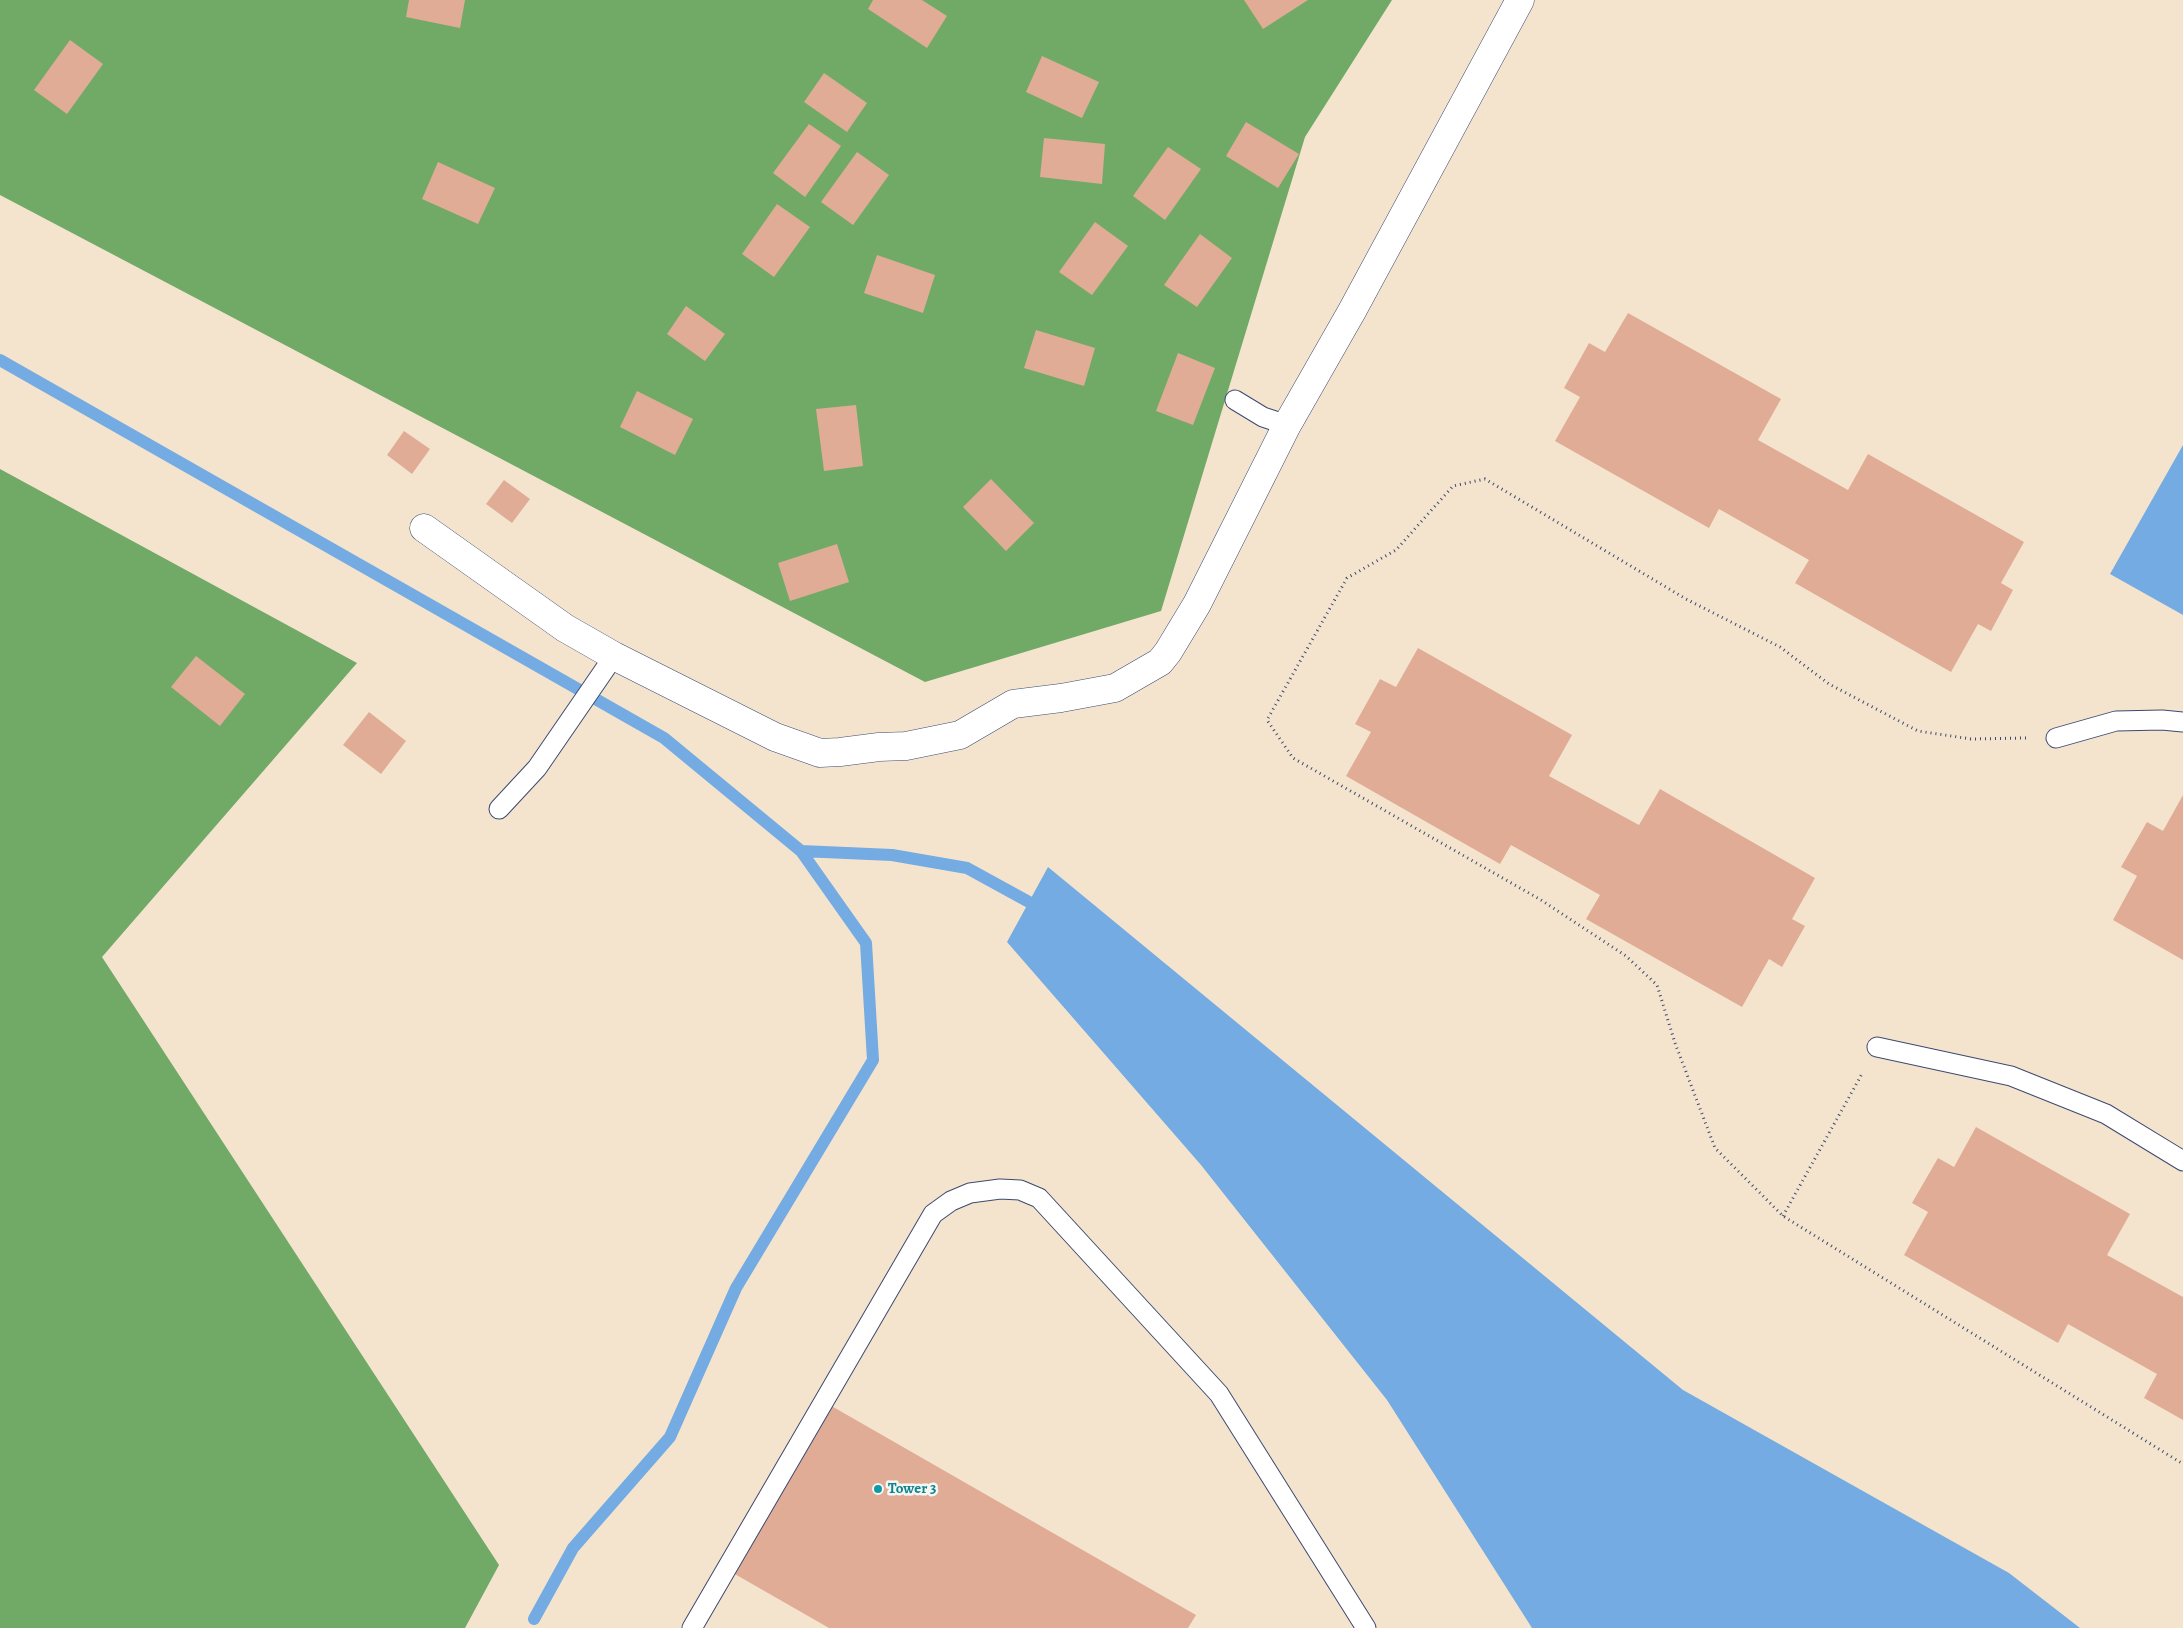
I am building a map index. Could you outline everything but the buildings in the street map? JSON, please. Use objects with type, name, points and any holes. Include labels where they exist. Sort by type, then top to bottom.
[{"type":"street","points":[[424,528],[565,628],[614,656],[775,737],[820,753],[906,746],[951,737],[960,735],[1013,704],[1061,698],[1115,688],[1160,662],[1197,604],[1287,425],[1352,311],[1520,0]]},
{"type":"lane","points":[[1235,400],[1263,416],[1287,425]]},
{"type":"lane","points":[[499,809],[537,768],[614,656]]},
{"type":"lane","points":[[2056,738],[2116,721],[2162,720],[2183,722]]},
{"type":"lane","points":[[1877,1047],[2011,1076],[2106,1114],[2183,1161]]},
{"type":"lane","points":[[692,1628],[933,1214],[951,1201],[970,1193],[1000,1189],[1020,1190],[1039,1198],[1219,1394],[1366,1628]]},
{"type":"path","points":[[2056,738],[1972,739],[1918,731],[1829,684],[1780,647],[1686,599],[1485,478],[1453,486],[1396,550],[1347,578],[1268,720],[1293,758],[1541,900],[1626,956],[1657,985],[1675,1043],[1715,1148],[1783,1216],[2183,1464]]},
{"type":"path","points":[[1783,1216],[1877,1047]]},
{"type":"green space","points":[[0,0],[1392,0],[1305,137],[1161,611],[925,682],[0,195]]},
{"type":"green space","points":[[0,469],[357,663],[102,957],[499,1565],[465,1628],[0,1628]]},
{"type":"water","points":[[2183,445],[2183,615],[2110,574]]},
{"type":"water","points":[[1048,867],[1683,1390],[2009,1573],[2080,1628],[1532,1628],[1387,1400],[1201,1165],[1007,942]]},
{"type":"waterway","points":[[0,360],[664,738],[801,851],[892,855],[967,868],[1029,902]]},
{"type":"waterway","points":[[534,1619],[573,1548],[670,1437],[736,1288],[873,1060],[866,943],[801,851]]},
{"type":"place","name":"Tower 3","points":[[878,1489]]}]
